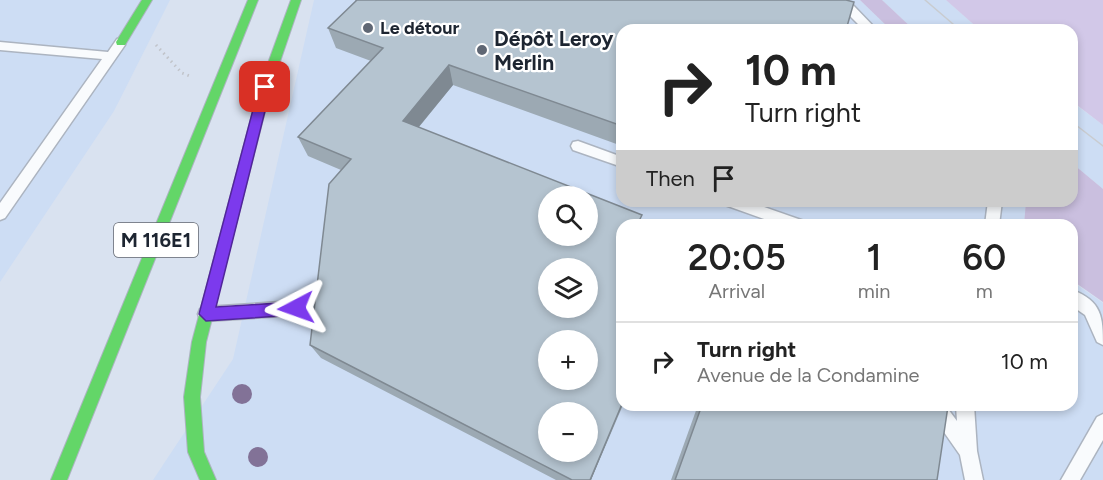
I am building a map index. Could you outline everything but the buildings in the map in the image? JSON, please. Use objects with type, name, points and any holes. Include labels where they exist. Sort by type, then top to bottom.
[{"type":"street","points":[[121,42],[147,0]]},
{"type":"street","name":"M 116E1","points":[[59,480],[253,0]]},
{"type":"street","points":[[208,480],[196,452],[192,397],[199,342],[265,87],[296,0]]},
{"type":"lane","points":[[805,0],[854,13]]},
{"type":"lane","points":[[841,0],[865,24]]},
{"type":"lane","points":[[0,214],[121,42]]},
{"type":"lane","points":[[0,46],[111,56]]},
{"type":"lane","points":[[578,146],[616,160]]},
{"type":"lane","points":[[747,207],[782,219]]},
{"type":"lane","points":[[1078,301],[1091,310],[1103,337]]},
{"type":"lane","points":[[206,314],[296,308]]},
{"type":"lane","points":[[938,411],[968,451]]},
{"type":"lane","points":[[965,411],[968,451],[974,480]]},
{"type":"lane","points":[[1070,480],[1103,423]]},
{"type":"path","points":[[132,25],[182,73],[218,86]]},
{"type":"shaded area","points":[[0,0],[170,0],[114,111],[0,282]]},
{"type":"shaded area","points":[[314,0],[860,0],[885,24],[616,24],[616,207],[1026,207],[1024,219],[616,219],[616,411],[1078,411],[1078,286],[1103,303],[1103,480],[153,480],[233,359]]},
{"type":"shaded area","points":[[860,0],[882,0],[908,24],[885,24]]},
{"type":"shaded area","points":[[882,0],[946,0],[973,24],[908,24]]},
{"type":"shaded area","points":[[946,0],[1103,0],[1103,125],[1078,106],[1078,24],[973,24]]},
{"type":"shaded area","points":[[1078,106],[1103,125],[1103,189],[1078,168]]},
{"type":"shaded area","points":[[1078,168],[1103,189],[1103,302],[1078,284],[1078,219],[1024,219],[1026,207],[1078,207]]},
{"type":"tram line","points":[[925,0],[953,24]]},
{"type":"tram line","points":[[1078,127],[1103,146]]},
{"type":"traffic: fast","points":[[121,42],[147,0]]},
{"type":"traffic: fast","points":[[59,480],[253,0]]},
{"type":"traffic: fast","points":[[208,480],[196,452],[192,397],[199,342],[265,88],[296,0]]},
{"type":"place","name":"Le détour","points":[[368,28]]},
{"type":"place","name":"Dépôt Leroy Merlin","points":[[482,50]]},
{"type":"route","points":[[265,87],[206,314],[296,308]]}]
